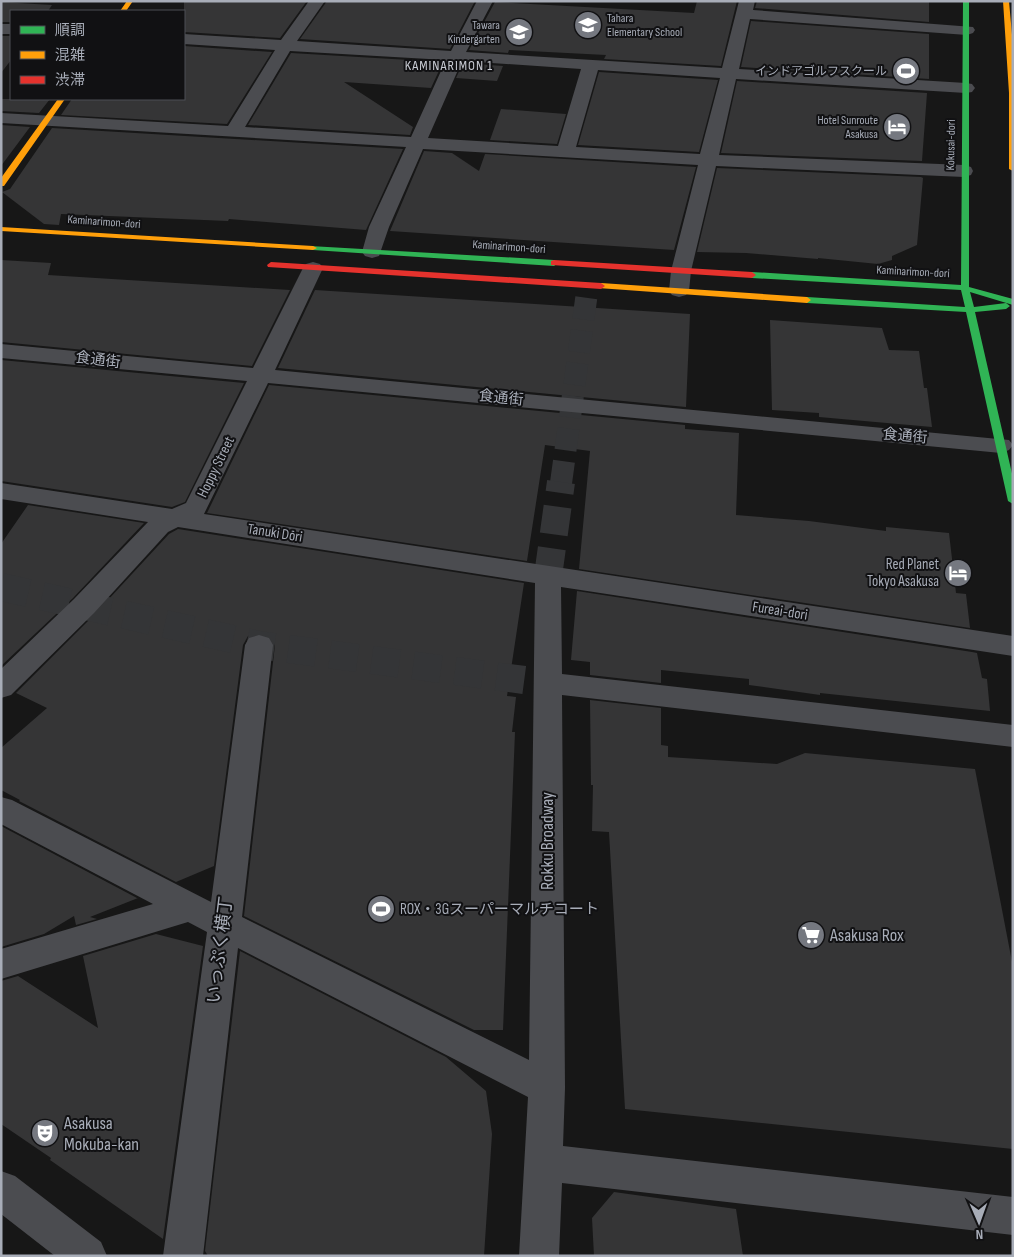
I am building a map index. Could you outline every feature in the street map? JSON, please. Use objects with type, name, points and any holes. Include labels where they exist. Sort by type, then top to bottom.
[{"type":"street","points":[[234,131],[285,46],[317,1]]},
{"type":"street","points":[[372,252],[379,227],[419,142],[456,56],[484,1]]},
{"type":"street","name":"Kokusai-dori","points":[[966,1],[965,288],[969,310]]},
{"type":"street","points":[[1006,1],[1013,93],[1013,169]]},
{"type":"street","points":[[680,281],[746,8],[967,30]]},
{"type":"street","points":[[185,39],[966,88]]},
{"type":"street","points":[[565,152],[591,64]]},
{"type":"street","points":[[1,184],[60,100]]},
{"type":"street","points":[[1,118],[708,160],[964,170]]},
{"type":"street","name":"Kaminarimon-dori","points":[[1,229],[372,252],[969,310],[1013,303]]},
{"type":"street","name":"Kaminarimon-dori","points":[[255,264],[313,268],[680,281],[965,288],[1013,303]]},
{"type":"street","name":"Hoppy Street","points":[[1,687],[84,606],[160,526],[196,508],[313,268]]},
{"type":"street","points":[[969,310],[1002,445],[1013,501]]},
{"type":"street","name":"食通街","points":[[1,351],[1002,445]]},
{"type":"street","name":"Tanuki Dōri","points":[[1,491],[548,576]]},
{"type":"street","name":"Fureai-dori","points":[[548,576],[1013,646]]},
{"type":"street","name":"Rokku Broadway","points":[[539,1256],[547,1088],[548,576]]},
{"type":"street","name":"いっぷく横丁","points":[[183,1256],[259,645]]},
{"type":"street","points":[[547,683],[1013,736]]},
{"type":"street","points":[[1,810],[547,1088]]},
{"type":"street","points":[[1,964],[190,907]]},
{"type":"street","points":[[542,1162],[1013,1216]]},
{"type":"street","points":[[1,1190],[87,1256]]},
{"type":"building","points":[[184,1],[307,1],[280,38],[185,32]]},
{"type":"building","points":[[327,1],[475,1],[450,49],[300,39]]},
{"type":"building","name":"Tahara Elementary School","points":[[697,1],[737,1],[721,66],[604,59],[606,55],[509,50],[508,53],[469,50],[495,2],[694,13]]},
{"type":"building","points":[[757,1],[929,1],[929,22],[755,8]]},
{"type":"building","points":[[1,2],[52,5],[49,10],[10,10],[10,22],[1,22]]},
{"type":"building","points":[[751,21],[929,34],[929,79],[741,67]]},
{"type":"building","points":[[1,36],[10,36],[10,61],[1,73]]},
{"type":"building","points":[[185,46],[272,52],[227,124],[61,115],[71,100],[185,100]]},
{"type":"building","points":[[291,53],[443,62],[431,88],[344,82],[413,127],[410,135],[248,125]]},
{"type":"building","points":[[463,63],[503,66],[497,81],[456,78]]},
{"type":"building","points":[[599,72],[718,80],[699,152],[578,145]]},
{"type":"building","points":[[737,81],[927,93],[922,161],[721,153]]},
{"type":"building","points":[[1,99],[49,100],[39,113],[1,111]]},
{"type":"building","points":[[501,109],[566,114],[557,144],[490,140]]},
{"type":"building","points":[[1,125],[30,127],[1,166]]},
{"type":"building","points":[[52,128],[403,149],[366,230],[229,219],[228,221],[61,214],[59,225],[44,224],[2,192],[10,189]]},
{"type":"building","points":[[424,151],[452,153],[479,171],[485,154],[696,167],[674,250],[390,231]]},
{"type":"building","points":[[717,168],[921,177],[923,178],[917,245],[892,256],[892,260],[878,264],[746,253],[697,252]]},
{"type":"building","points":[[1,260],[51,263],[48,275],[290,290],[252,366],[1,342]]},
{"type":"building","points":[[315,290],[690,314],[686,407],[278,368]]},
{"type":"building","points":[[770,320],[882,328],[889,350],[919,351],[924,388],[927,388],[932,427],[819,417],[819,413],[772,410]]},
{"type":"building","points":[[1,360],[244,383],[185,502],[172,507],[1,481]]},
{"type":"building","points":[[269,385],[685,425],[685,429],[739,433],[736,515],[809,521],[886,531],[886,527],[949,533],[956,593],[966,594],[970,628],[579,569],[590,451],[545,445],[527,561],[207,513]]},
{"type":"building","points":[[28,505],[144,523],[73,598],[1,666],[1,544]]},
{"type":"building","points":[[178,529],[524,583],[507,696],[516,697],[512,732],[515,732],[503,1030],[474,1030],[244,916],[275,645],[270,636],[260,633],[248,636],[243,645],[214,866],[176,882],[1,790],[1,748],[47,708],[16,693],[95,614],[169,534]]},
{"type":"building","points":[[577,591],[977,653],[982,678],[987,679],[990,711],[820,693],[820,695],[749,685],[749,679],[661,670],[661,683],[590,675],[590,662],[571,660]]},
{"type":"building","name":"Asakusa Rox","points":[[590,700],[661,708],[661,745],[668,746],[668,757],[777,764],[805,753],[975,769],[1013,967],[1013,1149],[625,1109],[609,832],[592,831],[593,785],[591,785]]},
{"type":"building","points":[[1,826],[138,898],[90,917],[97,919],[76,925],[74,916],[44,934],[1,947]]},
{"type":"building","points":[[156,934],[203,946],[163,1239],[1,1124],[1,981],[18,976],[98,1028],[83,956]]},
{"type":"building","points":[[240,951],[446,1057],[486,1091],[492,1134],[484,1256],[208,1256],[205,1251]]},
{"type":"building","points":[[614,1192],[736,1209],[743,1256],[594,1256],[592,1218]]},
{"type":"tunnel","points":[[561,483],[588,285]]},
{"type":"tunnel","points":[[548,576],[561,482]]},
{"type":"tunnel","points":[[1,587],[259,645],[547,683]]},
{"type":"traffic: fast","points":[[966,1],[965,288],[1013,501]]},
{"type":"traffic: fast","points":[[313,248],[554,263]]},
{"type":"traffic: fast","points":[[752,275],[965,288],[1013,302]]},
{"type":"traffic: fast","points":[[807,300],[969,310],[1006,306]]},
{"type":"traffic: slow","points":[[124,10],[130,1]]},
{"type":"traffic: slow","points":[[1006,1],[1013,93],[1013,169]]},
{"type":"traffic: slow","points":[[1,184],[60,100]]},
{"type":"traffic: slow","points":[[1,229],[313,248]]},
{"type":"traffic: slow","points":[[601,286],[807,300]]},
{"type":"traffic: jam","points":[[554,263],[752,275]]},
{"type":"traffic: jam","points":[[271,265],[601,286]]},
{"type":"place","name":"Tahara Elementary School","points":[[588,25]]},
{"type":"place","name":"Tawara Kindergarten","points":[[519,32]]},
{"type":"place","name":"インドアゴルフスクール","points":[[906,71]]},
{"type":"place","name":"Hotel Sunroute Asakusa","points":[[897,127]]},
{"type":"place","name":"Red Planet Tokyo Asakusa","points":[[958,573]]},
{"type":"place","name":"ROX・3Gスーパーマルチコート","points":[[381,909]]},
{"type":"place","name":"Asakusa Rox","points":[[811,935]]},
{"type":"place","name":"Asakusa Mokuba-kan","points":[[45,1133]]},
{"type":"district","name":"KAMINARIMON 1","points":[[449,65]]}]
